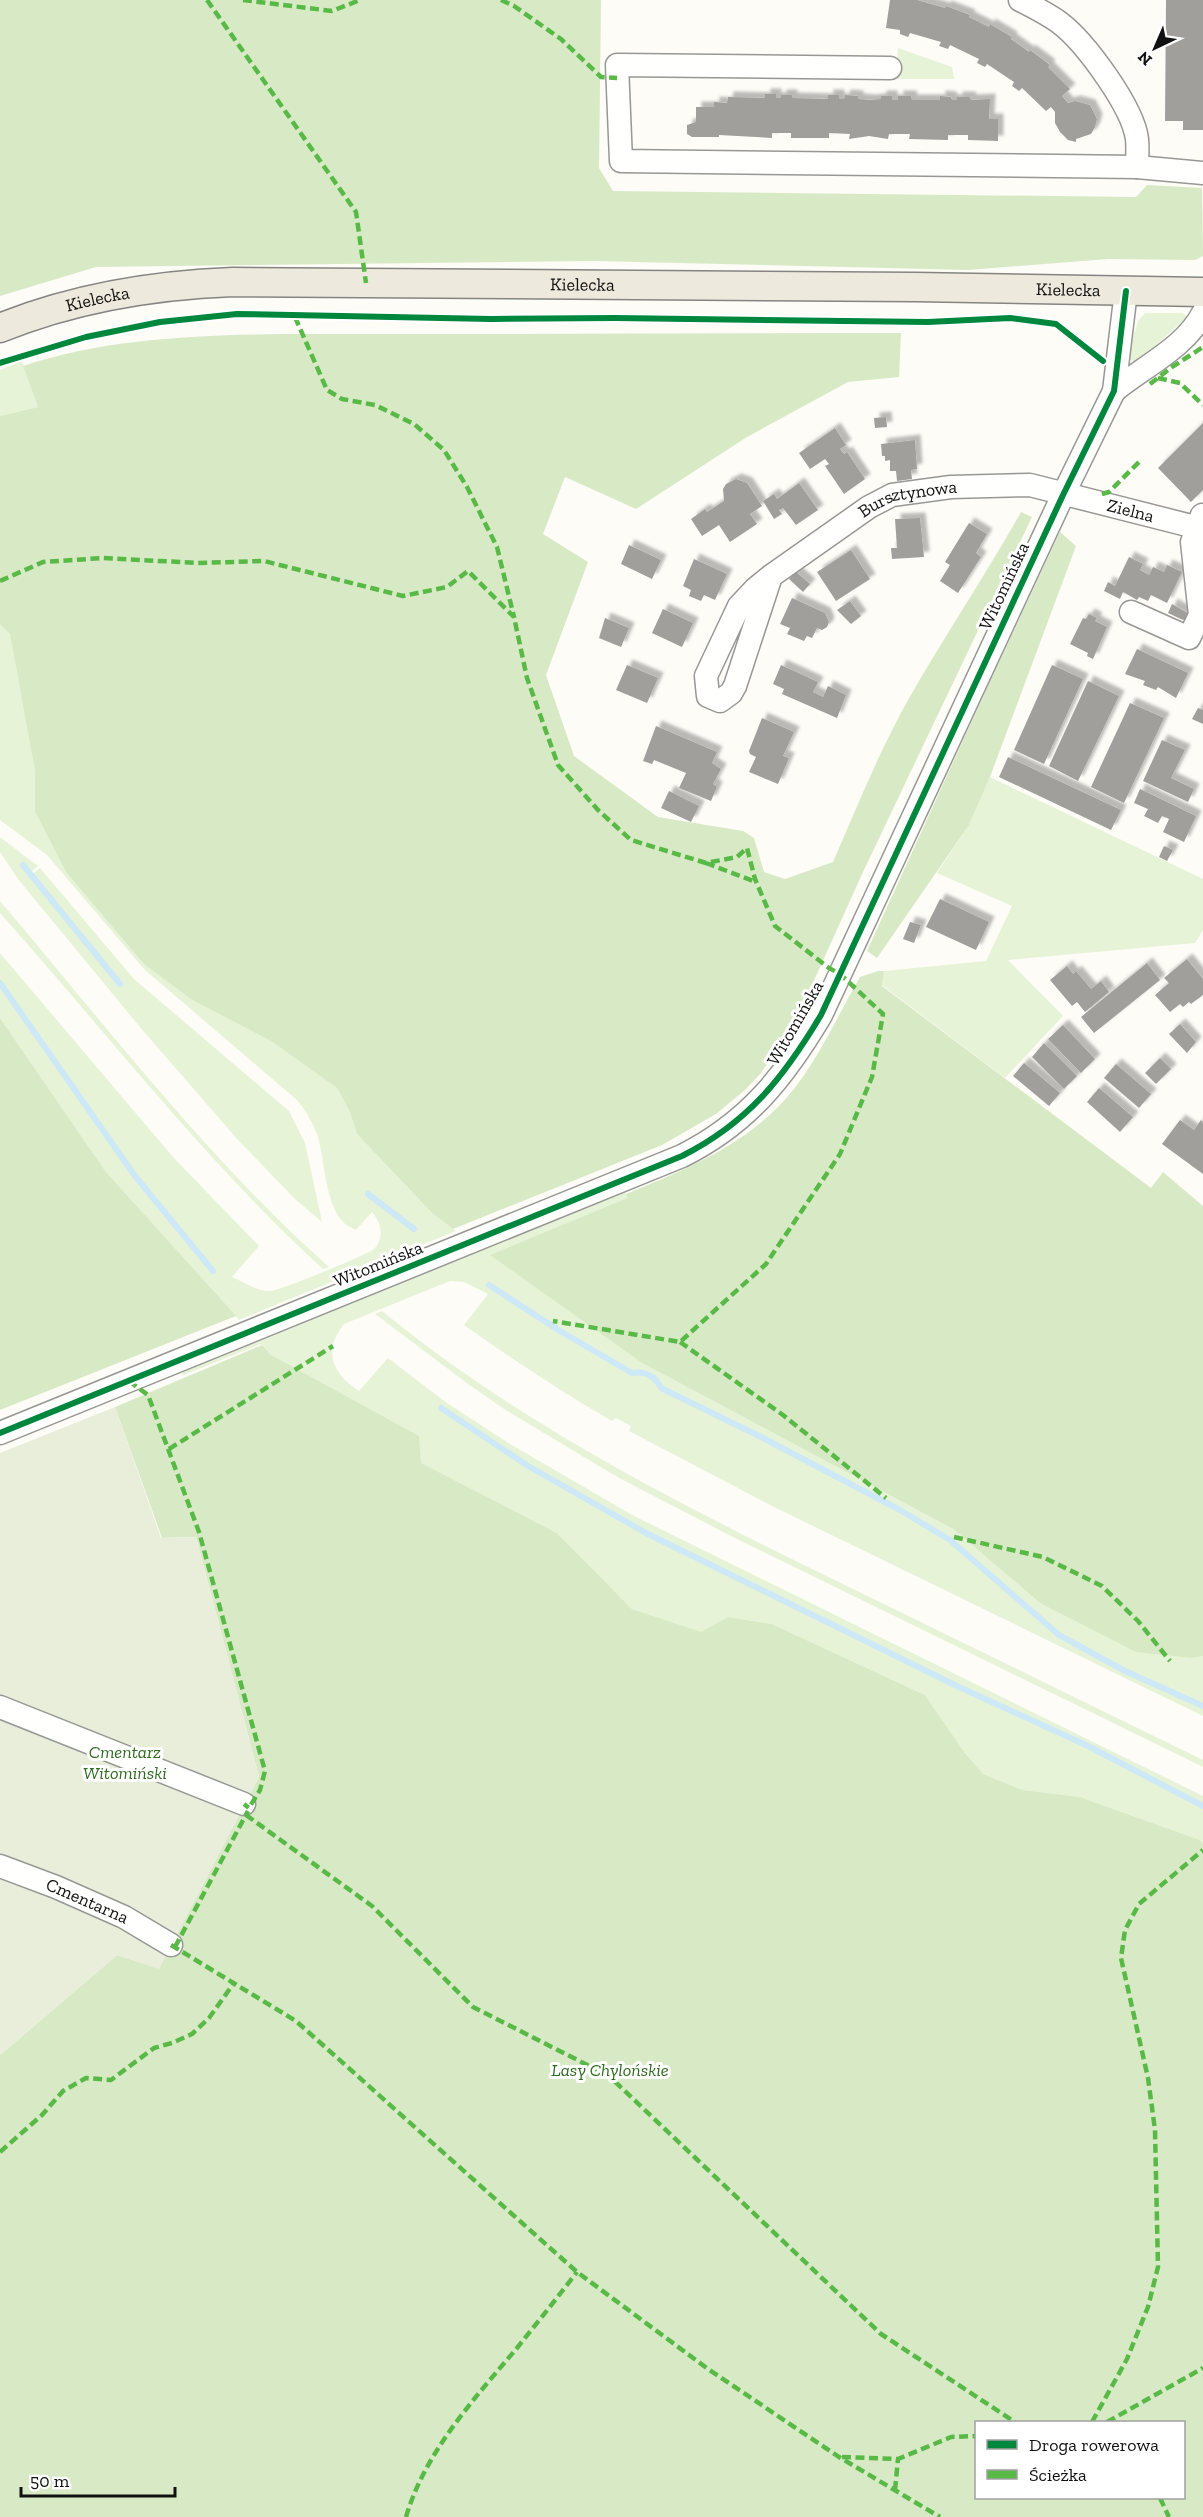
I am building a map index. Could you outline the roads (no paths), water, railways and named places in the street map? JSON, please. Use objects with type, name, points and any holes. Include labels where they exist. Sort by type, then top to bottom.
[{"type":"main road","name":"Kielecka","points":[[0,328],[84,301],[149,289],[222,283],[903,287],[1203,292]]},
{"type":"street","points":[[1020,0],[1060,23],[1076,37],[1106,77],[1134,126],[1137,138],[1137,167]]},
{"type":"street","points":[[890,68],[617,65],[621,161],[1137,167],[1203,173]]},
{"type":"street","name":"Witomińska","points":[[0,1433],[682,1156],[708,1143],[741,1118],[782,1076],[821,1015],[1063,495],[1114,391],[1126,291]]},
{"type":"street","name":"Witomińska","points":[[1114,391],[1176,344],[1198,323],[1203,313]]},
{"type":"street","name":"Bursztynowa","points":[[771,576],[735,686],[725,698],[713,699],[706,690],[706,676],[739,606],[771,576],[869,507],[892,495],[951,487],[1030,485],[1063,495]]},
{"type":"street","name":"Zielna","points":[[1063,495],[1201,524],[1192,542],[1200,615],[1189,638],[1131,612]]},
{"type":"street","points":[[0,1707],[244,1804]]},
{"type":"street","name":"Cmentarna","points":[[0,1866],[56,1887],[124,1917],[171,1945]]},
{"type":"waterway","points":[[23,865],[120,984]]},
{"type":"waterway","points":[[0,983],[135,1176],[213,1271]]},
{"type":"waterway","points":[[368,1194],[414,1229]]},
{"type":"waterway","points":[[489,1285],[560,1331],[632,1373],[649,1375],[661,1388],[761,1437],[900,1510],[950,1540],[1059,1635],[1125,1671],[1203,1706]]},
{"type":"waterway","points":[[441,1408],[528,1466],[646,1533],[959,1687],[1088,1746],[1203,1806]]},
{"type":"park label","name":"Cmentarz Witomiński","points":[[125,1762]]},
{"type":"park label","name":"Lasy Chylońskie","points":[[610,2070]]}]
